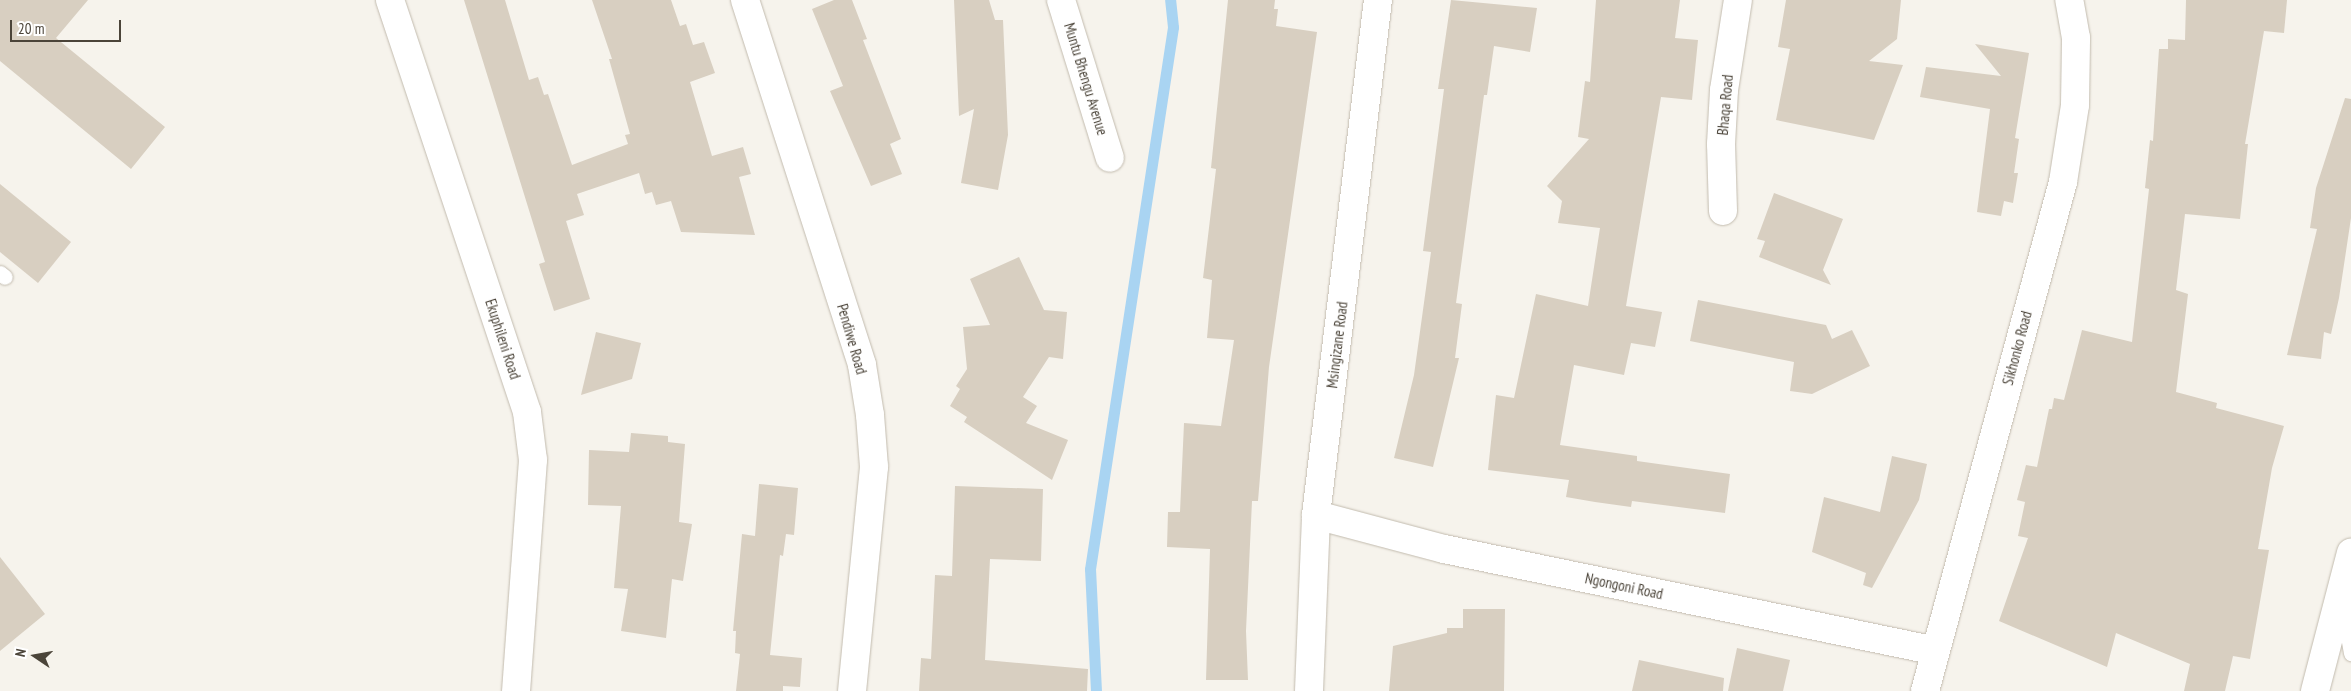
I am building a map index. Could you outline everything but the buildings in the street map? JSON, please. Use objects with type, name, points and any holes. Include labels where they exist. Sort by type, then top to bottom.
[{"type":"street","name":"Ekuphileni Road","points":[[390,0],[527,412],[534,460],[516,691]]},
{"type":"street","name":"Pendiwe Road","points":[[745,0],[862,365],[870,415],[874,467],[852,691]]},
{"type":"street","name":"Muntu Bhengu Avenue","points":[[1061,0],[1110,158]]},
{"type":"street","name":"Msingizane Road","points":[[1309,691],[1316,515],[1378,0]]},
{"type":"street","name":"Bhaqa Road","points":[[1724,211],[1721,144],[1724,99],[1738,0]]},
{"type":"street","name":"Sikhonko Road","points":[[1925,691],[1934,650],[2063,182],[2075,104],[2076,38],[2069,0]]},
{"type":"street","name":"Ngongoni Road","points":[[1316,515],[1444,549],[1934,650]]},
{"type":"street","points":[[2315,691],[2351,552]]},
{"type":"lane","points":[[2340,594],[2351,653]]},
{"type":"waterway","points":[[1096,691],[1090,569],[1173,27],[1170,0]]}]
